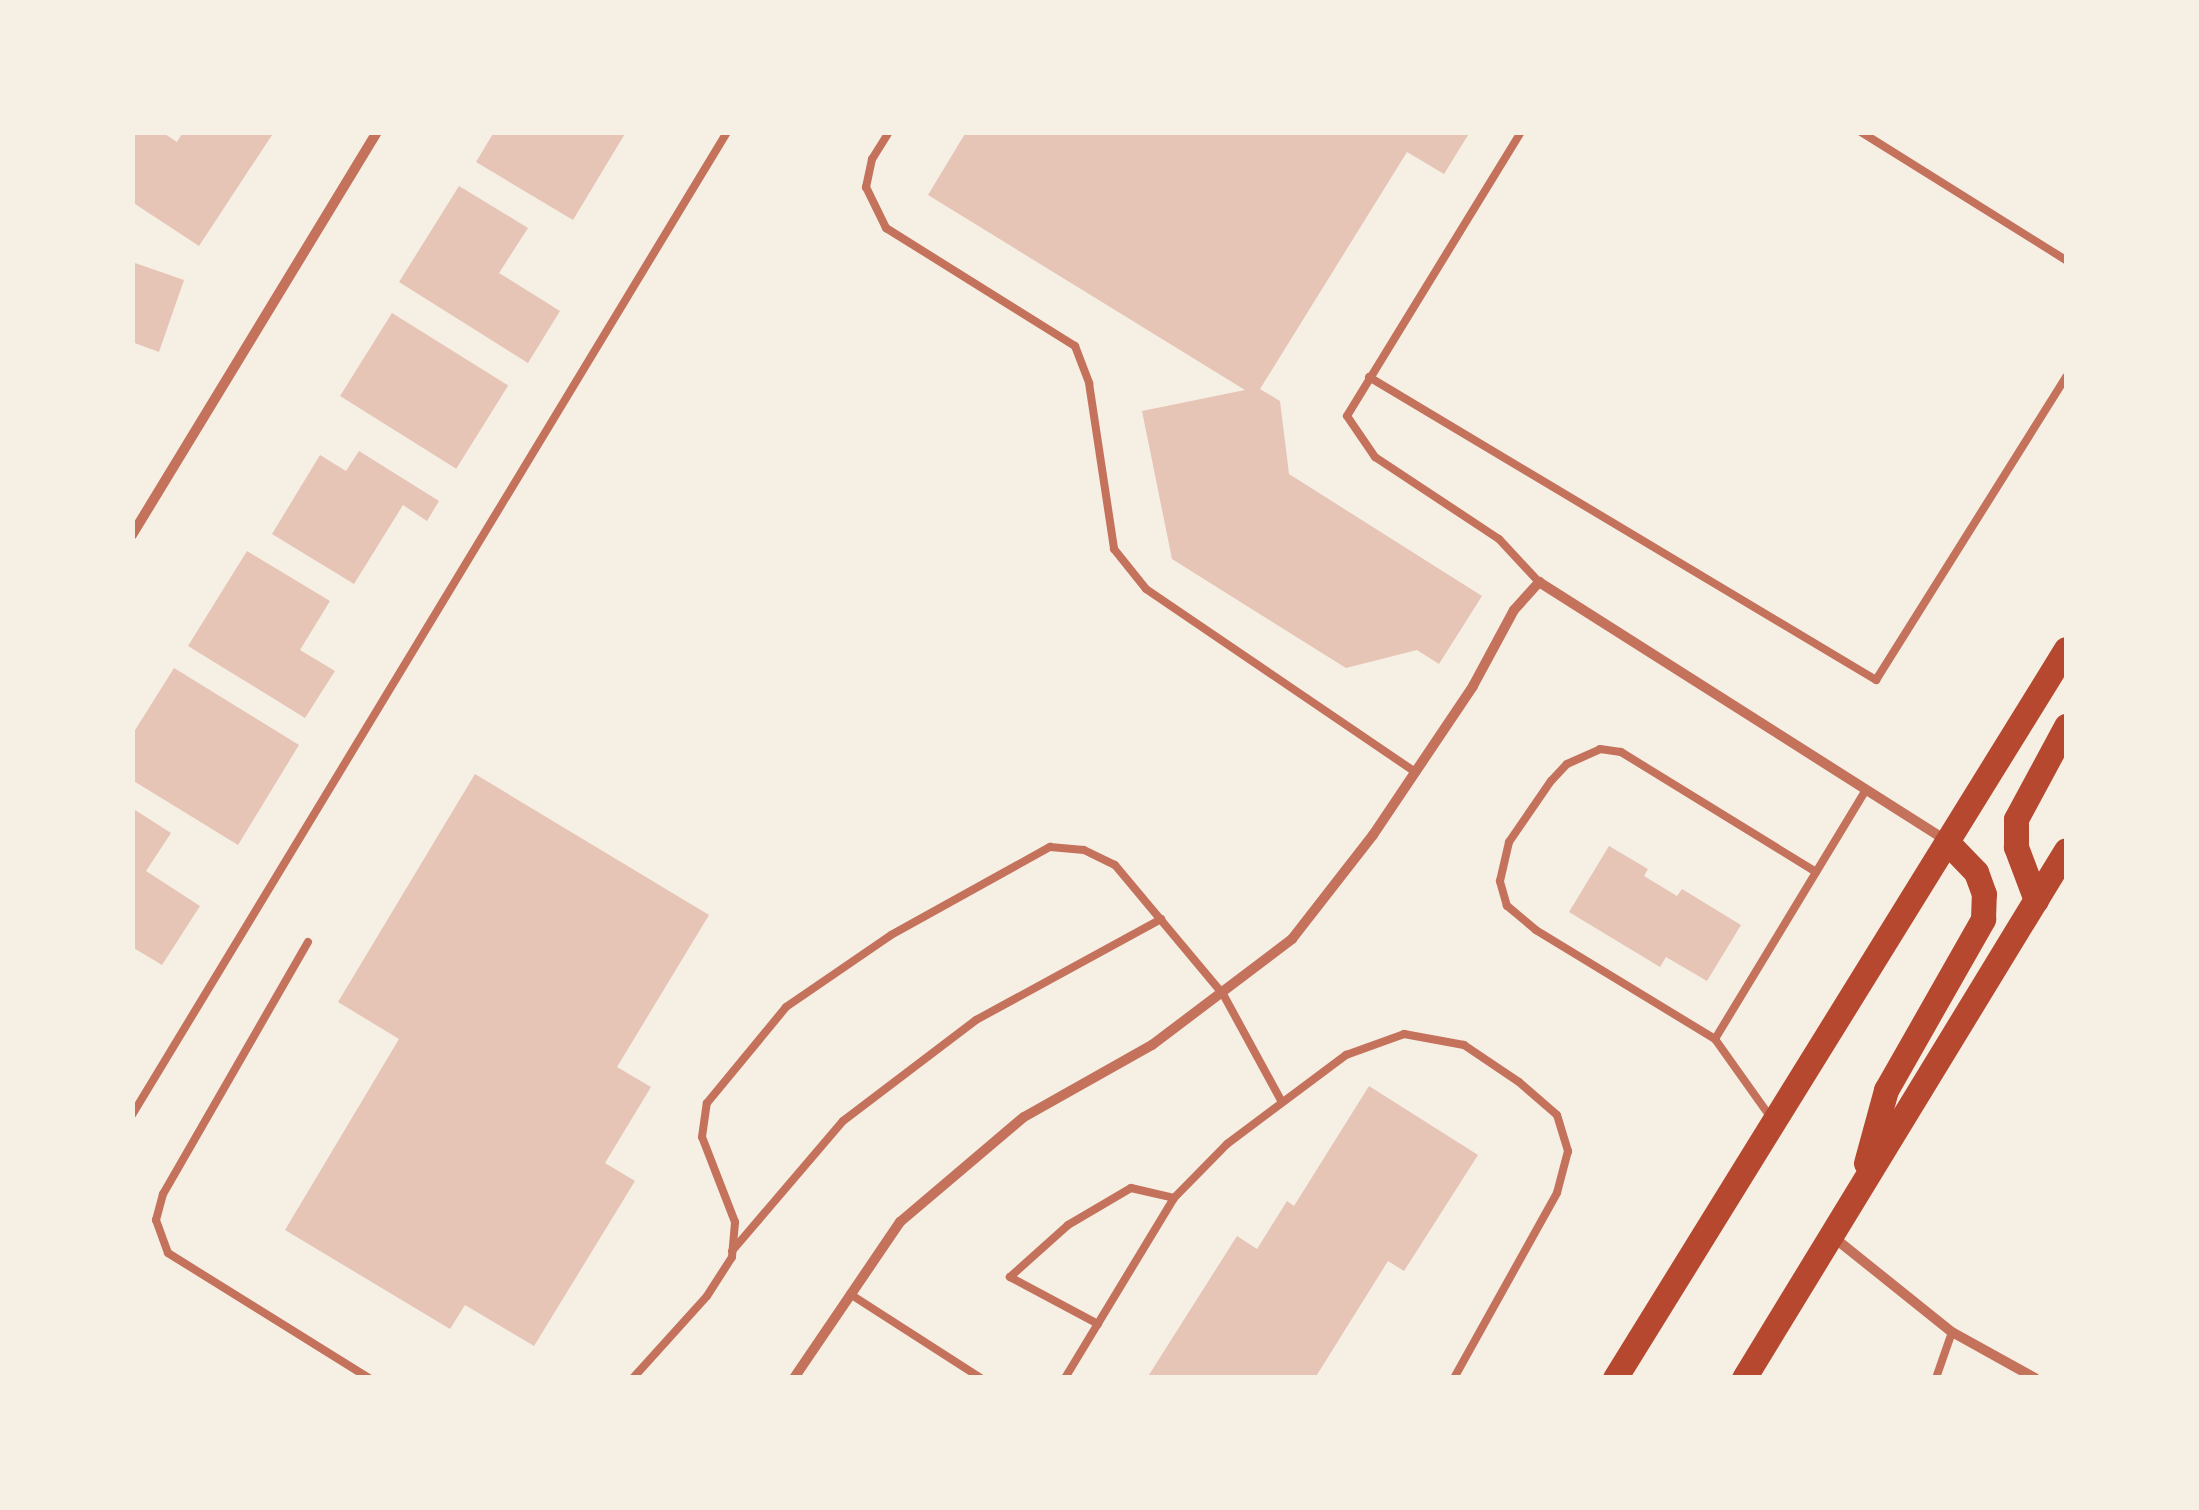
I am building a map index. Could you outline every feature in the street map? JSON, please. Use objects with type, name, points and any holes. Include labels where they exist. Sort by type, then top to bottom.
[{"type":"main road","points":[[1614,1378],[2066,649]]},
{"type":"main road","points":[[2036,900],[2016,848],[2016,820],[2066,726]]},
{"type":"main road","points":[[1858,1192],[1886,1090],[1974,942],[1983,919],[1984,894],[1976,872],[1948,842]]},
{"type":"main road","points":[[1744,1378],[2066,850]]},
{"type":"street","points":[[132,535],[376,132]]},
{"type":"street","points":[[794,1378],[900,1222],[1024,1117],[1152,1045],[1292,939],[1373,835],[1473,686],[1514,610],[1539,582],[1948,842]]},
{"type":"street","points":[[1832,1235],[1952,1332],[2035,1378]]},
{"type":"lane","points":[[132,1116],[727,132]]},
{"type":"lane","points":[[888,132],[872,160],[866,187],[886,228],[1075,346],[1089,383],[1114,549],[1146,589],[1415,772]]},
{"type":"lane","points":[[1522,132],[1347,416],[1375,458],[1499,540],[1539,582]]},
{"type":"lane","points":[[1861,132],[2066,260]]},
{"type":"lane","points":[[1370,377],[1876,680],[2066,377]]},
{"type":"lane","points":[[1773,1120],[1716,1039],[1536,930],[1507,906],[1500,881],[1509,842],[1567,764],[1600,749],[1622,752],[1816,872]]},
{"type":"lane","points":[[1716,1039],[1866,790]]},
{"type":"lane","points":[[732,1251],[735,1222],[702,1137],[708,1103],[786,1008],[891,935],[1050,847],[1084,850],[1115,865],[1223,994],[1282,1102]]},
{"type":"lane","points":[[633,1378],[707,1296],[732,1251],[858,1110],[976,1020],[1162,919]]},
{"type":"lane","points":[[308,942],[163,1194],[156,1220],[168,1253],[369,1378]]},
{"type":"lane","points":[[1065,1378],[1174,1198],[1227,1144],[1346,1055],[1404,1034],[1464,1045],[1520,1082],[1557,1115],[1568,1150],[1557,1192],[1454,1378]]},
{"type":"lane","points":[[1098,1324],[1010,1277],[1068,1226],[1130,1188],[1174,1198]]},
{"type":"lane","points":[[849,1294],[980,1378]]},
{"type":"lane","points":[[1936,1378],[1952,1332]]},
{"type":"building","points":[[132,132],[162,132],[177,142],[183,132],[274,132],[199,246],[132,202]]},
{"type":"building","points":[[494,132],[626,132],[573,220],[476,162]]},
{"type":"building","points":[[966,132],[1470,132],[1444,174],[1407,152],[1260,389],[1280,401],[1289,474],[1482,596],[1439,664],[1417,650],[1346,668],[1172,559],[1142,411],[1245,390],[928,195]]},
{"type":"building","points":[[459,186],[528,228],[499,273],[560,311],[528,363],[399,282]]},
{"type":"building","points":[[132,262],[184,280],[159,352],[132,342]]},
{"type":"building","points":[[392,313],[508,386],[456,469],[340,396]]},
{"type":"building","points":[[359,451],[439,501],[427,521],[403,505],[354,584],[272,534],[320,455],[346,471]]},
{"type":"building","points":[[247,551],[330,601],[300,650],[335,671],[305,718],[188,646]]},
{"type":"building","points":[[174,668],[299,745],[238,845],[132,780],[132,735]]},
{"type":"building","points":[[475,774],[709,915],[617,1067],[651,1087],[605,1163],[635,1181],[534,1346],[465,1305],[450,1329],[285,1230],[399,1039],[338,1002]]},
{"type":"building","points":[[132,808],[171,833],[146,871],[200,906],[162,965],[132,947]]},
{"type":"building","points":[[1609,846],[1648,869],[1644,876],[1677,896],[1682,889],[1741,925],[1707,981],[1666,957],[1660,967],[1569,912]]},
{"type":"building","points":[[1369,1086],[1478,1155],[1404,1271],[1388,1261],[1315,1378],[1147,1378],[1237,1236],[1257,1249],[1287,1201],[1294,1206]]}]
